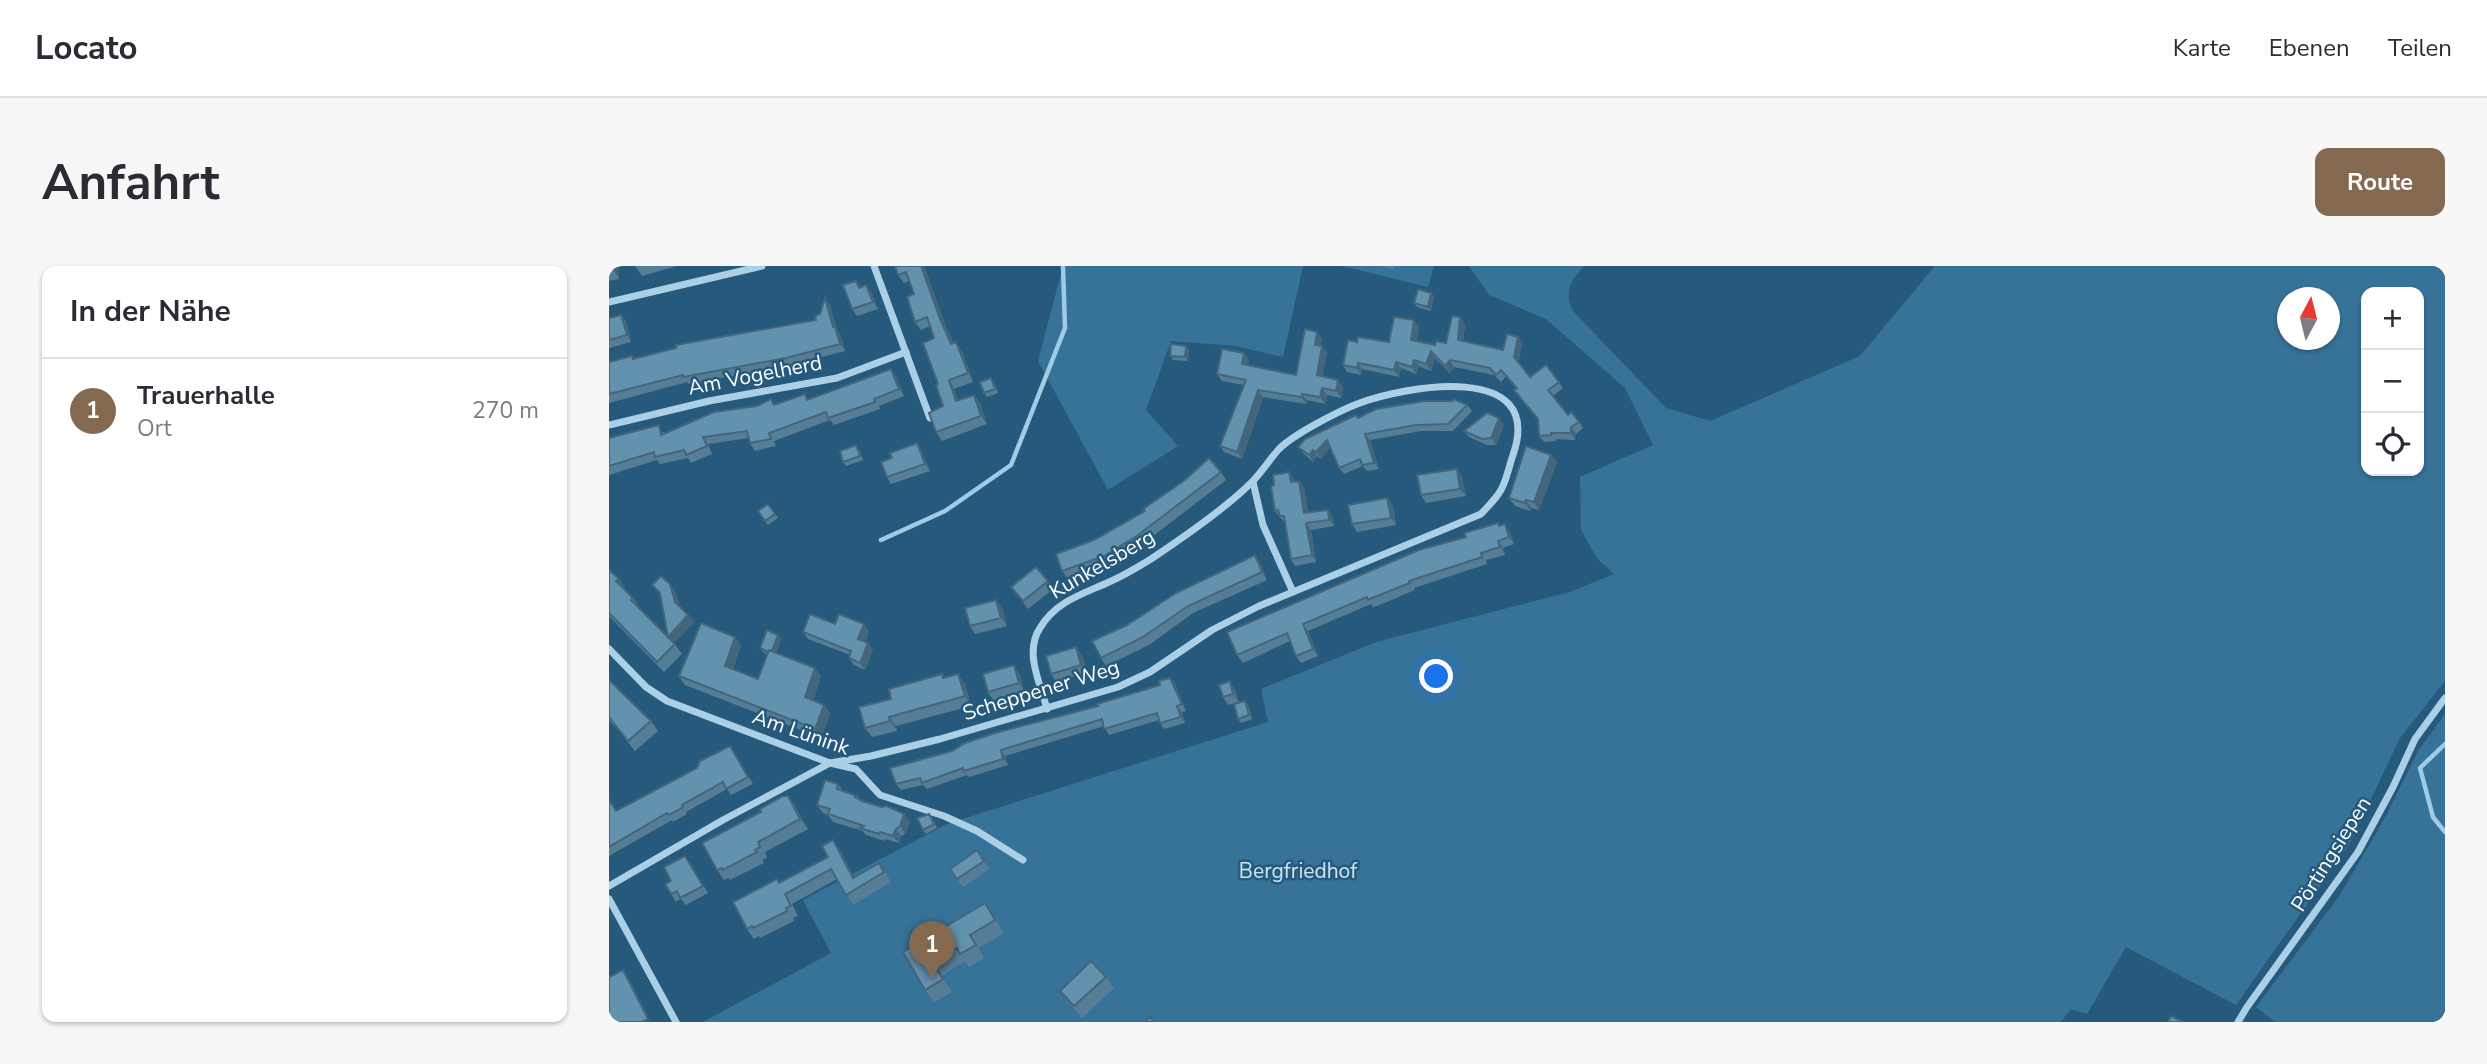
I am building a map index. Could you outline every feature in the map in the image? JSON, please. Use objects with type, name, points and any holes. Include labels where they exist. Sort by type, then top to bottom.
[{"type":"street","points":[[609,302],[762,266]]},
{"type":"street","points":[[874,266],[930,418]]},
{"type":"street","name":"Am Vogelherd","points":[[609,425],[709,401],[837,377],[906,352]]},
{"type":"street","name":"Kunkelsberg","points":[[1047,709],[1034,662],[1033,643],[1049,615],[1067,600],[1112,581],[1150,559],[1252,482],[1281,447],[1317,424],[1357,404],[1447,385],[1470,386],[1492,393],[1511,406],[1518,423],[1518,440],[1501,491],[1481,514]]},
{"type":"street","points":[[1252,482],[1263,525],[1293,592]]},
{"type":"street","name":"Scheppener Weg","points":[[609,886],[723,820],[830,763],[871,757],[1118,687],[1150,672],[1212,630],[1293,592],[1481,514]]},
{"type":"street","name":"Am Lünink","points":[[609,649],[646,687],[667,701],[830,763],[856,769],[880,795],[944,816],[977,831],[1023,860]]},
{"type":"street","name":"Pörtingsiepen","points":[[2238,1022],[2358,852],[2415,739],[2445,698]]},
{"type":"street","points":[[609,899],[676,1022]]},
{"type":"green space","points":[[1063,266],[1303,266],[1283,357],[1236,346],[1171,341],[1146,410],[1178,446],[1108,490],[1038,361]]},
{"type":"green space","points":[[1342,266],[1434,266],[1428,287]]},
{"type":"green space","name":"Bergfriedhof","points":[[1469,266],[1584,266],[1570,286],[1572,310],[1666,408],[1710,421],[1860,356],[1935,266],[2445,266],[2445,681],[2400,738],[2350,843],[2236,1005],[2126,947],[2087,1014],[2071,1009],[2061,1022],[703,1022],[831,953],[803,900],[947,824],[1268,722],[1261,689],[1376,642],[1570,592],[1614,574],[1597,558],[1581,530],[1580,477],[1653,445],[1625,388],[1546,319],[1489,295]]},
{"type":"green space","points":[[2445,714],[2445,1022],[2275,1022],[2256,1007],[2340,895],[2386,816],[2418,751]]},
{"type":"building","points":[[895,266],[921,266],[940,319],[951,344],[956,342],[968,373],[949,380],[956,401],[974,395],[981,416],[936,432],[929,413],[943,406],[923,343],[934,338],[927,317],[915,322],[907,297],[914,294],[906,272],[898,275]]},
{"type":"building","points":[[856,281],[859,288],[866,285],[873,302],[852,309],[843,285]]},
{"type":"building","points":[[1418,289],[1431,293],[1428,307],[1414,303]]},
{"type":"building","points":[[825,298],[840,344],[786,358],[683,375],[609,394],[609,362],[632,356],[633,359],[676,348],[676,345],[816,320],[815,316],[820,314]]},
{"type":"building","points":[[621,315],[627,335],[609,340],[609,318]]},
{"type":"building","points":[[1452,316],[1460,317],[1458,340],[1503,350],[1507,334],[1518,337],[1514,357],[1530,377],[1546,365],[1559,382],[1548,390],[1568,415],[1571,412],[1579,422],[1571,427],[1571,433],[1539,436],[1538,419],[1501,370],[1496,375],[1490,368],[1450,360],[1445,366],[1431,351],[1426,364],[1414,360],[1412,367],[1396,362],[1394,370],[1358,363],[1357,368],[1343,365],[1348,340],[1357,342],[1358,337],[1389,342],[1394,317],[1414,320],[1411,340],[1435,345],[1436,341],[1446,343]]},
{"type":"building","points":[[1305,329],[1317,332],[1315,345],[1322,346],[1317,375],[1338,380],[1336,391],[1322,388],[1320,397],[1302,394],[1301,397],[1258,390],[1237,452],[1220,446],[1246,380],[1217,374],[1222,349],[1244,353],[1242,364],[1296,375]]},
{"type":"building","points":[[1171,344],[1186,346],[1185,357],[1170,356]]},
{"type":"building","points":[[891,369],[899,389],[874,399],[875,402],[828,418],[826,412],[769,433],[771,439],[750,443],[747,431],[703,437],[707,446],[686,455],[684,450],[655,457],[654,452],[609,466],[609,438],[659,425],[661,435],[714,412],[757,406],[771,399],[774,405],[805,394],[807,400]]},
{"type":"building","points":[[991,378],[995,389],[984,393],[980,382]]},
{"type":"building","points":[[1454,399],[1467,405],[1448,424],[1416,425],[1365,434],[1374,463],[1362,465],[1360,459],[1339,468],[1327,440],[1316,452],[1313,450],[1309,455],[1298,447],[1305,439],[1356,415],[1358,418],[1376,409]]},
{"type":"building","points":[[1487,413],[1499,418],[1491,438],[1482,439],[1464,431]]},
{"type":"building","points":[[917,443],[925,464],[887,477],[881,462],[892,458],[890,453]]},
{"type":"building","points":[[856,445],[860,456],[843,462],[840,451]]},
{"type":"building","points":[[1526,446],[1551,455],[1534,502],[1526,500],[1525,503],[1509,498]]},
{"type":"building","points":[[1209,458],[1221,472],[1138,535],[1104,556],[1062,571],[1056,554],[1094,540],[1145,511],[1143,509],[1185,480]]},
{"type":"building","points":[[1457,469],[1460,489],[1421,495],[1417,475]]},
{"type":"building","points":[[1289,472],[1291,482],[1299,481],[1304,513],[1328,510],[1329,520],[1306,523],[1312,555],[1291,559],[1284,516],[1280,516],[1278,510],[1275,511],[1271,486],[1274,485],[1273,475]]},
{"type":"building","points":[[1387,498],[1391,518],[1352,524],[1348,505]]},
{"type":"building","points":[[768,504],[775,514],[765,521],[758,511]]},
{"type":"building","points":[[1498,523],[1499,526],[1505,524],[1509,537],[1498,541],[1500,547],[1481,553],[1482,557],[1409,581],[1410,583],[1368,600],[1367,597],[1303,624],[1313,649],[1296,656],[1287,633],[1237,655],[1227,632],[1419,550],[1466,537],[1464,533]]},
{"type":"building","points":[[1255,555],[1262,572],[1188,606],[1143,637],[1101,658],[1092,641],[1127,625],[1176,593]]},
{"type":"building","points":[[1036,567],[1048,581],[1023,601],[1011,587]]},
{"type":"building","points":[[609,570],[633,598],[631,600],[675,644],[657,662],[609,613]]},
{"type":"building","points":[[661,576],[670,584],[675,602],[688,615],[668,637],[660,593],[652,585]]},
{"type":"building","points":[[996,600],[1001,618],[970,626],[965,608]]},
{"type":"building","points":[[810,614],[835,624],[839,614],[864,624],[858,639],[868,643],[860,663],[849,658],[851,651],[803,632]]},
{"type":"building","points":[[701,623],[735,637],[725,666],[758,679],[769,650],[815,668],[805,697],[824,705],[815,729],[679,676]]},
{"type":"building","points":[[767,630],[778,635],[772,651],[768,652],[760,648]]},
{"type":"building","points":[[1076,647],[1081,665],[1051,674],[1046,656]]},
{"type":"building","points":[[1014,665],[1019,683],[988,692],[983,674]]},
{"type":"building","points":[[942,674],[943,678],[958,674],[965,696],[889,717],[890,721],[865,728],[859,707],[891,699],[889,689]]},
{"type":"building","points":[[1170,678],[1182,704],[1177,706],[1181,717],[1160,723],[1157,713],[1104,729],[1102,719],[1001,750],[1003,759],[964,771],[963,768],[922,783],[920,778],[896,784],[890,768],[952,751],[965,743],[995,733],[1098,706],[1097,704],[1160,685],[1159,681]]},
{"type":"building","points":[[609,680],[651,721],[628,741],[609,717]]},
{"type":"building","points":[[1230,681],[1233,694],[1223,697],[1219,685]]},
{"type":"building","points":[[1245,701],[1249,715],[1238,719],[1234,704]]},
{"type":"building","points":[[730,746],[748,777],[726,789],[723,782],[609,847],[609,800],[616,811],[697,768],[700,761]]},
{"type":"building","points":[[825,780],[838,784],[837,789],[857,796],[855,797],[862,801],[881,807],[887,806],[904,814],[893,836],[860,828],[864,826],[828,814],[830,809],[817,805]]},
{"type":"building","points":[[783,796],[788,796],[800,819],[758,842],[760,847],[755,850],[757,852],[723,870],[717,870],[702,843],[761,812],[760,809]]},
{"type":"building","points":[[929,814],[934,824],[923,830],[917,818]]},
{"type":"building","points":[[833,840],[853,878],[879,863],[884,872],[846,895],[831,869],[785,894],[791,906],[786,908],[787,911],[747,929],[733,902],[777,879],[779,883],[828,857],[822,846]]},
{"type":"building","points":[[977,850],[984,861],[957,879],[950,869]]},
{"type":"building","points":[[685,856],[703,886],[680,898],[677,891],[671,894],[665,884],[671,881],[664,867]]},
{"type":"building","points":[[985,903],[995,920],[970,935],[976,945],[960,954],[957,948],[933,963],[943,979],[925,990],[903,952]]},
{"type":"building","points":[[1091,961],[1106,977],[1074,1006],[1060,991]]},
{"type":"building","points":[[623,970],[648,1019],[642,1022],[609,1022],[609,977]]},
{"type":"building","points":[[2171,1016],[2183,1022],[2168,1022]]},
{"type":"waterway","points":[[881,540],[945,511],[1011,465],[1065,328],[1063,266]]},
{"type":"waterway","points":[[2445,744],[2420,768],[2433,817],[2445,832]]},
{"type":"place","name":"Trauerhalle","points":[[932,979]]}]
